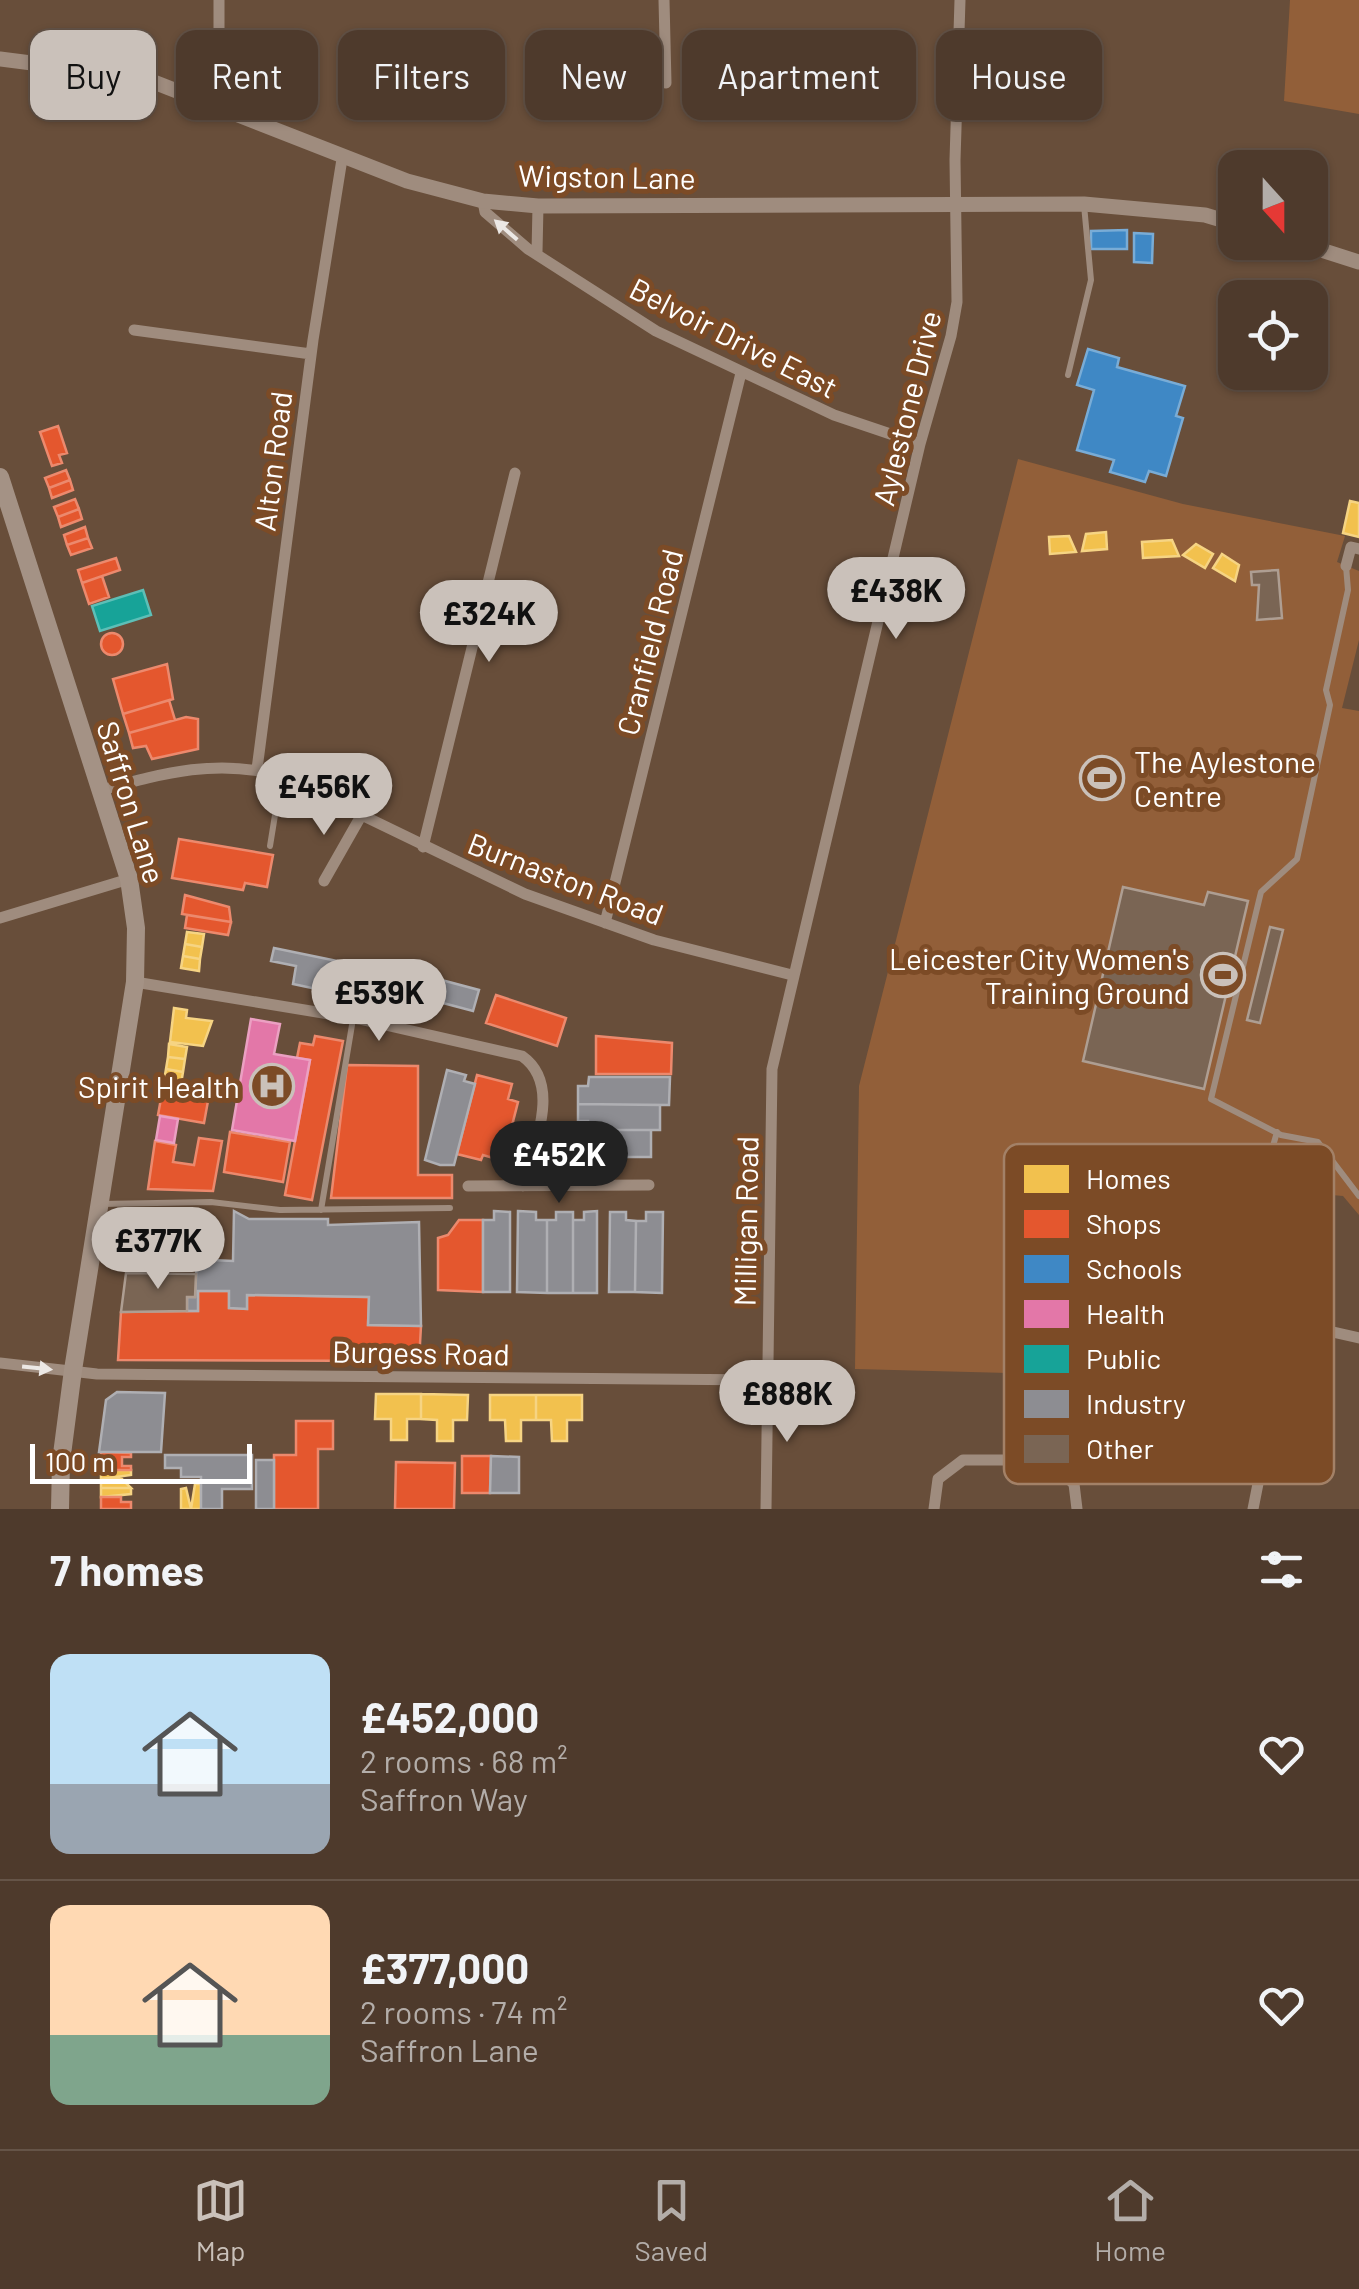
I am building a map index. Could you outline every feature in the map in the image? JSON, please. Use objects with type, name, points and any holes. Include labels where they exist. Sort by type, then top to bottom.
[{"type":"main road","name":"Saffron Lane","points":[[0,477],[129,879],[136,928],[135,982],[74,1370],[61,1462],[60,1509]]},
{"type":"street","points":[[218,0],[218,30]]},
{"type":"street","points":[[664,0],[666,83]]},
{"type":"street","name":"Aylestone Drive","points":[[774,1053],[957,302],[960,0]]},
{"type":"street","name":"Wigston Lane","points":[[0,58],[141,77],[176,90]]},
{"type":"street","name":"Wigston Lane","points":[[252,120],[342,159],[482,201],[538,206],[1084,204],[1218,219]]},
{"type":"street","name":"Alton Road","points":[[258,770],[312,354],[342,159]]},
{"type":"street","name":"Belvoir Drive East","points":[[482,201],[486,212],[575,282],[656,331],[834,415],[920,444]]},
{"type":"street","points":[[537,252],[538,206]]},
{"type":"street","points":[[1328,252],[1359,262]]},
{"type":"street","points":[[134,330],[312,354]]},
{"type":"street","name":"Cranfield Road","points":[[605,923],[741,373]]},
{"type":"street","points":[[424,847],[515,473]]},
{"type":"street","points":[[1346,566],[1351,546],[1359,549]]},
{"type":"street","name":"Burnaston Road","points":[[102,790],[210,765],[281,776],[525,894],[605,923],[792,975]]},
{"type":"street","points":[[324,881],[360,816]]},
{"type":"street","points":[[0,918],[129,879]]},
{"type":"street","points":[[135,982],[353,1018],[459,1040],[531,1063],[545,1092],[523,1186]]},
{"type":"street","name":"Milligan Road","points":[[766,1509],[774,1053]]},
{"type":"street","points":[[468,1186],[650,1185]]},
{"type":"street","points":[[1334,1332],[1359,1338]]},
{"type":"street","name":"Burgess Road","points":[[0,1363],[96,1374],[768,1380]]},
{"type":"street","points":[[934,1509],[938,1479],[963,1460],[1004,1460]]},
{"type":"street","points":[[1074,1484],[1077,1509]]},
{"type":"street","points":[[1253,1509],[1258,1484]]},
{"type":"lane","points":[[1068,375],[1091,280],[1084,204]]},
{"type":"lane","points":[[1320,1144],[1277,1132],[1211,1099],[1261,892],[1297,859],[1330,705],[1326,690],[1348,590],[1346,566]]},
{"type":"lane","points":[[270,846],[281,776]]},
{"type":"lane","points":[[321,1210],[353,1018]]},
{"type":"lane","points":[[1275,1144],[1277,1132]]},
{"type":"lane","points":[[1334,1163],[1359,1196]]},
{"type":"lane","points":[[100,1204],[211,1202],[321,1210],[450,1208]]},
{"type":"shaded area","points":[[1290,0],[1359,0],[1359,114],[1284,101]]},
{"type":"shaded area","points":[[1018,459],[1183,504],[1345,536],[1337,562],[1359,571],[1359,640],[1342,708],[1359,711],[1359,1215],[1343,1196],[1334,1195],[1334,1144],[1004,1144],[1004,1373],[855,1369],[859,1086]]},
{"type":"building: Homes","points":[[1350,501],[1359,503],[1359,537],[1343,533]]},
{"type":"building: Homes","points":[[1106,532],[1107,549],[1082,551],[1086,534]]},
{"type":"building: Homes","points":[[1069,536],[1076,552],[1050,554],[1049,537]]},
{"type":"building: Homes","points":[[1172,540],[1179,556],[1143,558],[1142,542]]},
{"type":"building: Homes","points":[[1196,544],[1213,554],[1205,568],[1183,555]]},
{"type":"building: Homes","points":[[1222,554],[1239,565],[1235,581],[1213,568]]},
{"type":"building: Homes","points":[[187,932],[204,934],[202,947],[185,944]]},
{"type":"building: Homes","points":[[185,944],[202,947],[200,959],[183,956]]},
{"type":"building: Homes","points":[[183,956],[200,959],[199,971],[181,968]]},
{"type":"building: Homes","points":[[174,1008],[187,1010],[186,1018],[212,1021],[203,1046],[170,1042]]},
{"type":"building: Homes","points":[[169,1044],[187,1047],[185,1059],[168,1057]]},
{"type":"building: Homes","points":[[168,1057],[185,1059],[183,1072],[166,1069]]},
{"type":"building: Homes","points":[[166,1069],[183,1072],[181,1084],[164,1081]]},
{"type":"building: Homes","points":[[140,1228],[160,1228],[160,1240],[140,1240]]},
{"type":"building: Homes","points":[[376,1394],[421,1394],[421,1419],[407,1419],[407,1440],[391,1440],[391,1419],[375,1419]]},
{"type":"building: Homes","points":[[421,1394],[468,1395],[467,1420],[453,1420],[453,1441],[437,1441],[437,1420],[421,1419]]},
{"type":"building: Homes","points":[[490,1395],[536,1395],[536,1420],[521,1420],[521,1441],[506,1441],[505,1420],[490,1420]]},
{"type":"building: Homes","points":[[536,1395],[582,1395],[582,1420],[567,1420],[567,1441],[552,1441],[551,1420],[536,1420]]},
{"type":"building: Homes","points":[[101,1470],[131,1470],[131,1475],[101,1479]]},
{"type":"building: Homes","points":[[101,1479],[122,1479],[131,1488],[101,1488]]},
{"type":"building: Homes","points":[[195,1484],[201,1484],[201,1509],[191,1509]]},
{"type":"building: Homes","points":[[101,1488],[131,1488],[131,1494],[101,1497]]},
{"type":"building: Homes","points":[[186,1488],[191,1509],[181,1509],[181,1489]]},
{"type":"building: Shops","points":[[58,426],[67,453],[59,455],[62,463],[52,466],[40,432]]},
{"type":"building: Shops","points":[[66,470],[70,480],[49,488],[45,478]]},
{"type":"building: Shops","points":[[70,480],[73,490],[52,498],[49,488]]},
{"type":"building: Shops","points":[[75,499],[79,509],[58,517],[54,507]]},
{"type":"building: Shops","points":[[79,509],[82,519],[61,527],[58,517]]},
{"type":"building: Shops","points":[[85,527],[88,538],[67,545],[64,535]]},
{"type":"building: Shops","points":[[88,538],[92,548],[71,555],[67,545]]},
{"type":"building: Shops","points":[[116,558],[120,570],[82,583],[78,570]]},
{"type":"building: Shops","points":[[102,576],[109,597],[89,604],[82,583]]},
{"type":"building: Shops","points":[[112,633],[120,636],[120,652],[112,655],[104,652],[101,644],[104,636]]},
{"type":"building: Shops","points":[[167,664],[173,699],[123,714],[113,679]]},
{"type":"building: Shops","points":[[169,700],[175,720],[129,733],[123,714]]},
{"type":"building: Shops","points":[[186,717],[198,719],[198,749],[152,759],[146,746],[133,748],[129,733]]},
{"type":"building: Shops","points":[[179,839],[273,855],[267,887],[245,883],[243,890],[172,878]]},
{"type":"building: Shops","points":[[185,895],[229,907],[231,922],[182,914]]},
{"type":"building: Shops","points":[[187,915],[231,922],[228,935],[185,928]]},
{"type":"building: Shops","points":[[496,995],[566,1018],[557,1046],[486,1023]]},
{"type":"building: Shops","points":[[315,1036],[343,1041],[312,1200],[285,1195],[310,1060],[297,1058],[300,1043],[313,1045]]},
{"type":"building: Shops","points":[[596,1036],[672,1043],[671,1074],[596,1074]]},
{"type":"building: Shops","points":[[347,1065],[418,1066],[418,1175],[452,1175],[452,1198],[331,1198]]},
{"type":"building: Shops","points":[[477,1075],[512,1084],[508,1099],[518,1102],[506,1149],[496,1147],[493,1158],[483,1155],[481,1160],[457,1154]]},
{"type":"building: Shops","points":[[164,1081],[181,1084],[179,1096],[162,1093]]},
{"type":"building: Shops","points":[[162,1093],[208,1101],[204,1123],[158,1115]]},
{"type":"building: Shops","points":[[230,1132],[290,1142],[283,1182],[224,1172]]},
{"type":"building: Shops","points":[[199,1138],[222,1141],[213,1191],[148,1189],[155,1141],[176,1145],[173,1162],[194,1165]]},
{"type":"building: Shops","points":[[459,1220],[483,1220],[483,1292],[438,1290],[438,1238],[448,1235]]},
{"type":"building: Shops","points":[[136,1241],[153,1242],[154,1274],[130,1273]]},
{"type":"building: Shops","points":[[198,1291],[229,1291],[229,1308],[247,1309],[247,1295],[369,1297],[368,1325],[421,1326],[419,1361],[118,1360],[121,1312],[198,1311]]},
{"type":"building: Shops","points":[[296,1421],[333,1421],[333,1449],[318,1449],[318,1509],[274,1509],[274,1455],[296,1455]]},
{"type":"building: Shops","points":[[101,1452],[131,1453],[131,1457],[122,1457],[122,1466],[131,1466],[131,1470],[101,1470]]},
{"type":"building: Shops","points":[[462,1456],[491,1456],[490,1493],[462,1493]]},
{"type":"building: Shops","points":[[396,1462],[455,1463],[454,1509],[395,1509]]},
{"type":"building: Shops","points":[[101,1497],[121,1497],[121,1502],[131,1502],[131,1509],[101,1509]]},
{"type":"building: Schools","points":[[1127,230],[1127,249],[1091,249],[1091,231]]},
{"type":"building: Schools","points":[[1134,233],[1153,234],[1152,263],[1134,262]]},
{"type":"building: Schools","points":[[1088,349],[1119,358],[1117,367],[1185,386],[1176,416],[1183,418],[1166,476],[1149,471],[1145,482],[1110,472],[1114,460],[1077,450],[1094,390],[1077,385]]},
{"type":"building: Health","name":"Spirit Health","points":[[251,1019],[280,1024],[274,1054],[310,1060],[295,1141],[232,1130]]},
{"type":"building: Health","points":[[160,1116],[178,1119],[174,1143],[156,1140]]},
{"type":"building: Public","points":[[143,590],[151,615],[100,631],[92,606]]},
{"type":"building: Industry","points":[[274,948],[371,968],[364,999],[293,984],[296,966],[271,961]]},
{"type":"building: Industry","points":[[382,971],[422,979],[417,1008],[377,1000]]},
{"type":"building: Industry","points":[[434,978],[479,990],[473,1011],[428,999]]},
{"type":"building: Industry","points":[[447,1070],[466,1075],[464,1081],[475,1084],[454,1165],[440,1165],[425,1160]]},
{"type":"building: Industry","points":[[589,1077],[670,1077],[669,1105],[578,1104],[578,1086],[588,1086]]},
{"type":"building: Industry","points":[[578,1104],[660,1105],[660,1130],[588,1130],[588,1121],[578,1121]]},
{"type":"building: Industry","points":[[578,1130],[651,1130],[651,1157],[568,1157],[568,1139],[578,1139]]},
{"type":"building: Industry","points":[[234,1211],[249,1219],[328,1219],[328,1225],[419,1222],[421,1326],[368,1325],[369,1297],[247,1295],[247,1309],[229,1308],[229,1291],[198,1291],[198,1311],[187,1311],[187,1297],[195,1297],[199,1219],[213,1219],[212,1260],[233,1261]]},
{"type":"building: Industry","points":[[494,1211],[510,1212],[510,1292],[483,1292],[483,1220],[494,1220]]},
{"type":"building: Industry","points":[[518,1211],[536,1212],[536,1220],[547,1220],[547,1293],[517,1292]]},
{"type":"building: Industry","points":[[597,1211],[597,1293],[573,1293],[573,1220],[584,1220],[584,1212]]},
{"type":"building: Industry","points":[[556,1212],[573,1212],[573,1293],[547,1293],[547,1220],[556,1220]]},
{"type":"building: Industry","points":[[610,1212],[626,1212],[626,1220],[636,1221],[635,1292],[609,1292]]},
{"type":"building: Industry","points":[[646,1212],[663,1212],[662,1293],[635,1292],[636,1221],[646,1221]]},
{"type":"building: Industry","points":[[117,1392],[165,1393],[161,1452],[99,1452],[106,1400]]},
{"type":"building: Industry","points":[[165,1455],[252,1455],[252,1489],[222,1489],[222,1509],[201,1509],[201,1477],[181,1477],[181,1468],[165,1468]]},
{"type":"building: Industry","points":[[491,1456],[519,1457],[519,1493],[490,1493]]},
{"type":"building: Industry","points":[[256,1460],[274,1460],[274,1509],[256,1509]]},
{"type":"building: Other","points":[[1278,570],[1282,618],[1257,620],[1259,585],[1252,585],[1251,572]]},
{"type":"building: Other","points":[[1123,887],[1204,905],[1208,892],[1248,901],[1204,1089],[1083,1061]]},
{"type":"building: Other","points":[[1270,927],[1283,930],[1260,1023],[1247,1020]]},
{"type":"building: Other","points":[[126,1273],[196,1274],[195,1297],[187,1297],[187,1311],[121,1312]]},
{"type":"place","name":"The Aylestone Centre","points":[[1102,778]]},
{"type":"place","name":"Leicester City Women's Training Ground","points":[[1223,975]]},
{"type":"place","name":"Spirit Health","points":[[272,1086]]}]
